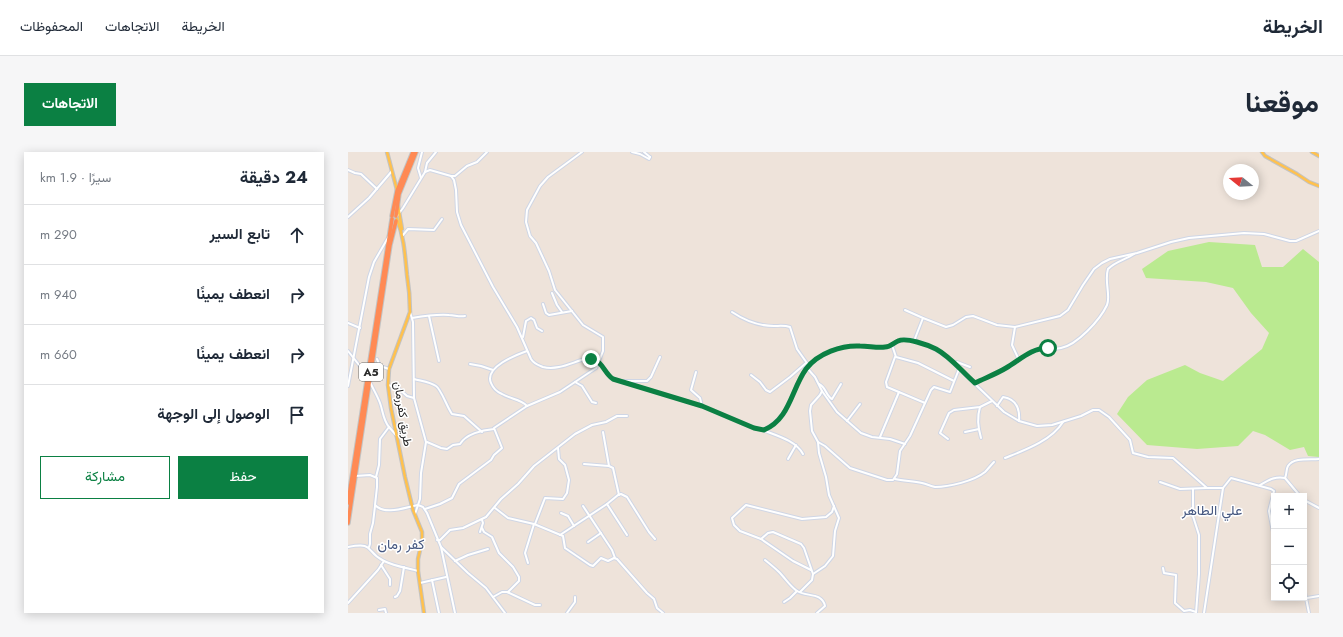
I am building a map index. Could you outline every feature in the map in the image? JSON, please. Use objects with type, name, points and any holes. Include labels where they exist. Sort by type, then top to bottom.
[{"type":"highway","name":"A5","points":[[348,502],[389,236],[396,217],[397,191],[413,152]]},
{"type":"highway","name":"A5","points":[[348,523],[398,201],[416,152]]},
{"type":"main road","points":[[387,152],[397,191],[398,201]]},
{"type":"main road","points":[[1262,152],[1265,156],[1309,182],[1319,186]]},
{"type":"main road","points":[[1312,152],[1319,156]]},
{"type":"main road","points":[[396,217],[402,233]]},
{"type":"main road","name":"طريق كفررمان","points":[[396,217],[402,233],[410,312],[389,369],[388,385],[412,506],[422,536],[418,571],[424,613]]},
{"type":"street","points":[[421,178],[418,168],[422,152]]},
{"type":"street","points":[[396,217],[425,172],[427,163],[436,152]]},
{"type":"street","points":[[425,172],[430,170],[455,176],[467,166],[477,162],[487,152]]},
{"type":"street","points":[[582,152],[548,177],[540,186],[527,210],[526,222],[530,236],[536,243],[549,271],[555,290],[588,328],[602,335],[603,351],[599,361]]},
{"type":"street","points":[[632,152],[649,159],[650,156],[644,152]]},
{"type":"street","points":[[348,170],[361,174],[377,189]]},
{"type":"street","points":[[348,216],[365,202],[392,171]]},
{"type":"street","points":[[451,176],[455,183],[457,212],[463,230],[495,292],[514,322],[533,362],[550,368],[559,368],[585,360],[591,359],[599,361],[609,377],[702,406],[754,428],[764,430],[788,441],[796,446],[803,454]]},
{"type":"street","points":[[402,233],[408,229],[434,230],[442,219]]},
{"type":"street","points":[[904,310],[946,327],[953,325],[966,317],[973,316],[997,325],[1015,327],[1060,316],[1068,310],[1094,269],[1110,259],[1189,238],[1244,233],[1264,234],[1290,241],[1296,241],[1319,231]]},
{"type":"street","points":[[348,386],[372,266],[389,236]]},
{"type":"street","points":[[975,383],[1006,368],[1040,348],[1060,349],[1077,340],[1090,328],[1107,304],[1108,297],[1106,278],[1108,269],[1118,261],[1137,253]]},
{"type":"street","points":[[552,293],[558,308],[563,313]]},
{"type":"street","points":[[543,304],[548,314],[572,311]]},
{"type":"street","points":[[410,312],[412,318],[414,398],[426,442],[418,505],[415,515]]},
{"type":"street","points":[[732,312],[741,318],[758,324],[790,326],[797,349],[822,391],[833,407],[846,421],[867,436],[905,444]]},
{"type":"street","points":[[412,318],[451,315],[458,317],[465,316]]},
{"type":"street","points":[[429,316],[439,361]]},
{"type":"street","points":[[914,341],[923,318]]},
{"type":"street","points":[[522,338],[526,321],[529,319],[533,319],[537,328],[542,331]]},
{"type":"street","points":[[348,323],[360,328]]},
{"type":"street","points":[[1015,327],[1012,345],[1019,360]]},
{"type":"street","points":[[764,430],[773,424],[785,411],[808,367],[823,355],[844,347],[890,347],[897,341],[903,339],[914,341],[936,349],[975,383],[997,406],[1019,421],[1031,425],[1043,426],[1063,422],[1093,410],[1099,410],[1127,436],[1132,444],[1133,453],[1148,457],[1173,458],[1207,488]]},
{"type":"street","points":[[892,345],[895,356],[886,384],[888,388],[925,403]]},
{"type":"street","points":[[348,351],[368,376]]},
{"type":"street","points":[[527,351],[510,358],[493,370],[490,380],[497,391],[523,402],[527,406]]},
{"type":"street","points":[[895,356],[897,358],[918,363],[954,381]]},
{"type":"street","points":[[348,357],[353,357]]},
{"type":"street","points":[[618,381],[647,381],[651,377],[660,357]]},
{"type":"street","points":[[377,359],[380,366],[389,369]]},
{"type":"street","points":[[426,442],[442,449],[447,449],[453,445],[460,444],[462,440],[467,437],[494,430],[502,422],[527,406],[557,394],[596,368],[596,366],[585,360]]},
{"type":"street","points":[[954,364],[957,362],[970,367]]},
{"type":"street","points":[[751,375],[760,382],[767,391],[770,392],[806,363]]},
{"type":"street","points":[[470,364],[493,370]]},
{"type":"street","points":[[895,479],[898,470],[900,451],[910,436],[932,388],[950,392],[959,369]]},
{"type":"street","points":[[696,372],[691,390],[700,398],[702,406]]},
{"type":"street","points":[[414,379],[438,387],[452,414],[464,416],[482,432]]},
{"type":"street","points":[[369,382],[381,405],[383,416],[389,427],[397,436]]},
{"type":"street","points":[[575,382],[582,386],[592,402],[596,403]]},
{"type":"street","points":[[819,384],[822,385],[829,398],[832,399],[841,384]]},
{"type":"street","points":[[388,385],[398,388],[407,396],[414,398]]},
{"type":"street","points":[[813,574],[825,566],[834,554],[835,531],[839,518],[829,495],[826,477],[819,456],[818,442],[812,431],[811,405],[822,391]]},
{"type":"street","points":[[880,438],[899,392]]},
{"type":"street","points":[[997,406],[1003,397],[1007,398],[1019,409],[1019,421]]},
{"type":"street","points":[[948,439],[940,434],[948,413],[954,410],[980,407],[992,401]]},
{"type":"street","points":[[846,421],[860,404]]},
{"type":"street","points":[[980,407],[978,411],[981,438]]},
{"type":"street","points":[[438,540],[440,540],[450,530],[463,528],[487,516],[501,499],[518,484],[534,466],[575,434],[617,416],[627,416]]},
{"type":"street","points":[[1004,458],[1048,438],[1058,431],[1063,422]]},
{"type":"street","points":[[369,547],[375,504],[380,441],[383,433],[389,427]]},
{"type":"street","points":[[425,509],[452,498],[459,484],[491,460],[501,449],[502,446],[494,430]]},
{"type":"street","points":[[965,432],[979,430]]},
{"type":"street","points":[[603,432],[609,466]]},
{"type":"street","points":[[818,442],[854,470],[887,480],[892,481],[895,479],[922,483],[934,487],[948,486],[964,482],[985,472],[994,462]]},
{"type":"street","points":[[788,458],[796,446]]},
{"type":"street","points":[[528,563],[525,553],[534,524],[545,498],[563,499],[567,493],[568,478],[565,464],[559,459],[558,448]]},
{"type":"street","points":[[1285,478],[1287,466],[1290,464],[1302,459],[1319,459]]},
{"type":"street","points":[[584,464],[609,466],[613,468],[619,494]]},
{"type":"street","points":[[355,476],[370,475],[376,477]]},
{"type":"street","points":[[1204,613],[1222,488],[1231,478],[1274,491],[1269,511],[1272,529]]},
{"type":"street","points":[[1259,486],[1274,478],[1285,478],[1298,493]]},
{"type":"street","points":[[1160,482],[1180,489],[1222,488]]},
{"type":"street","points":[[1163,568],[1164,573],[1176,574],[1175,602],[1184,611],[1190,610],[1196,613],[1199,535],[1191,510],[1193,508],[1193,489]]},
{"type":"street","points":[[560,535],[590,516],[619,494]]},
{"type":"street","points":[[619,494],[627,497],[649,532],[656,539]]},
{"type":"street","points":[[1307,502],[1319,508]]},
{"type":"street","points":[[375,504],[380,508],[396,510],[418,505],[425,509],[441,547],[446,577],[454,603],[455,613]]},
{"type":"street","points":[[607,504],[627,535]]},
{"type":"street","points":[[811,570],[793,561],[761,539],[742,532],[734,526],[733,517],[745,505],[802,519],[826,516],[832,512],[834,506]]},
{"type":"street","points":[[583,506],[616,558],[654,599],[658,608],[663,613]]},
{"type":"street","points":[[494,508],[508,518],[534,524],[564,537],[566,548],[590,565],[593,566],[601,558],[608,561],[616,558]]},
{"type":"street","points":[[562,513],[568,516],[574,526]]},
{"type":"street","points":[[480,532],[483,523],[481,519]]},
{"type":"street","points":[[482,528],[484,532],[492,537],[499,553],[509,562],[519,577],[519,581],[508,592]]},
{"type":"street","points":[[761,539],[768,533],[773,532],[800,544],[805,550],[813,574],[812,580],[800,592]]},
{"type":"street","points":[[588,542],[601,533]]},
{"type":"street","points":[[348,547],[362,544],[369,547],[384,561],[418,571]]},
{"type":"street","points":[[441,547],[486,588],[505,613]]},
{"type":"street","points":[[455,561],[488,549]]},
{"type":"street","points":[[765,560],[797,591],[817,596],[823,600],[825,606],[817,613]]},
{"type":"street","points":[[348,604],[384,561]]},
{"type":"street","points":[[381,565],[390,579],[390,586]]},
{"type":"street","points":[[395,597],[400,591],[404,567]]},
{"type":"street","points":[[419,583],[446,577]]},
{"type":"street","points":[[432,580],[439,613]]},
{"type":"street","points":[[784,602],[797,591]]},
{"type":"street","points":[[493,597],[502,592],[508,592],[535,605],[540,604]]},
{"type":"street","points":[[1307,598],[1319,596]]},
{"type":"street","points":[[568,613],[575,602],[575,597]]},
{"type":"street","points":[[1307,601],[1309,613]]},
{"type":"street","points":[[379,610],[386,610],[386,613]]},
{"type":"green space","points":[[1209,242],[1255,245],[1262,267],[1283,267],[1303,249],[1319,262],[1319,457],[1308,456],[1304,447],[1290,450],[1265,435],[1253,431],[1238,446],[1197,449],[1147,445],[1117,414],[1128,397],[1147,380],[1185,365],[1200,373],[1223,381],[1262,349],[1269,333],[1251,313],[1233,288],[1206,282],[1146,278],[1142,269],[1168,251]]},
{"type":"district","name":"علي الطاهر","points":[[1212,510]]},
{"type":"district","name":"كفر رمان","points":[[401,544]]},
{"type":"route","points":[[591,359],[599,361],[607,375],[613,379],[702,406],[754,428],[765,430],[778,420],[788,407],[807,368],[823,355],[844,347],[890,347],[897,341],[903,339],[914,341],[936,349],[975,383],[1006,368],[1033,351],[1040,348],[1048,348]]}]
